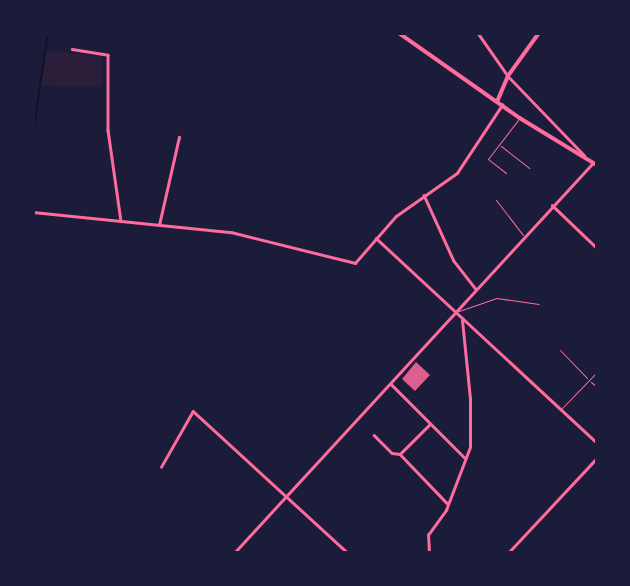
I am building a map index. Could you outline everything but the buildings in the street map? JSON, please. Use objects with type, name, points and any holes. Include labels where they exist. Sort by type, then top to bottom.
[{"type":"street","points":[[234,553],[552,205],[595,164],[520,118],[400,33]]},
{"type":"street","points":[[478,33],[508,76],[585,158]]},
{"type":"street","points":[[33,212],[231,232],[355,263],[376,237],[423,194],[457,173],[500,103],[508,76],[539,33]]},
{"type":"street","points":[[72,49],[108,55],[108,130],[121,221]]},
{"type":"street","points":[[159,225],[179,137]]},
{"type":"street","points":[[423,194],[454,261],[476,289]]},
{"type":"street","points":[[552,205],[597,248]]},
{"type":"street","points":[[376,237],[461,320],[597,443]]},
{"type":"street","points":[[429,553],[428,535],[448,504],[466,458],[471,415],[461,320]]},
{"type":"street","points":[[391,384],[466,458]]},
{"type":"street","points":[[161,467],[193,411],[348,553]]},
{"type":"street","points":[[400,454],[430,424]]},
{"type":"street","points":[[374,435],[392,453],[400,454],[448,504]]},
{"type":"street","points":[[508,553],[597,458]]},
{"type":"lane","points":[[506,173],[488,159],[520,118]]},
{"type":"lane","points":[[499,145],[529,169]]},
{"type":"lane","points":[[496,200],[524,237]]},
{"type":"lane","points":[[454,313],[496,298],[539,304]]},
{"type":"lane","points":[[560,350],[597,387]]},
{"type":"lane","points":[[560,410],[597,372]]},
{"type":"shaded area","points":[[45,51],[102,56],[102,87],[41,86]]},
{"type":"waterway","points":[[33,134],[48,33]]}]
